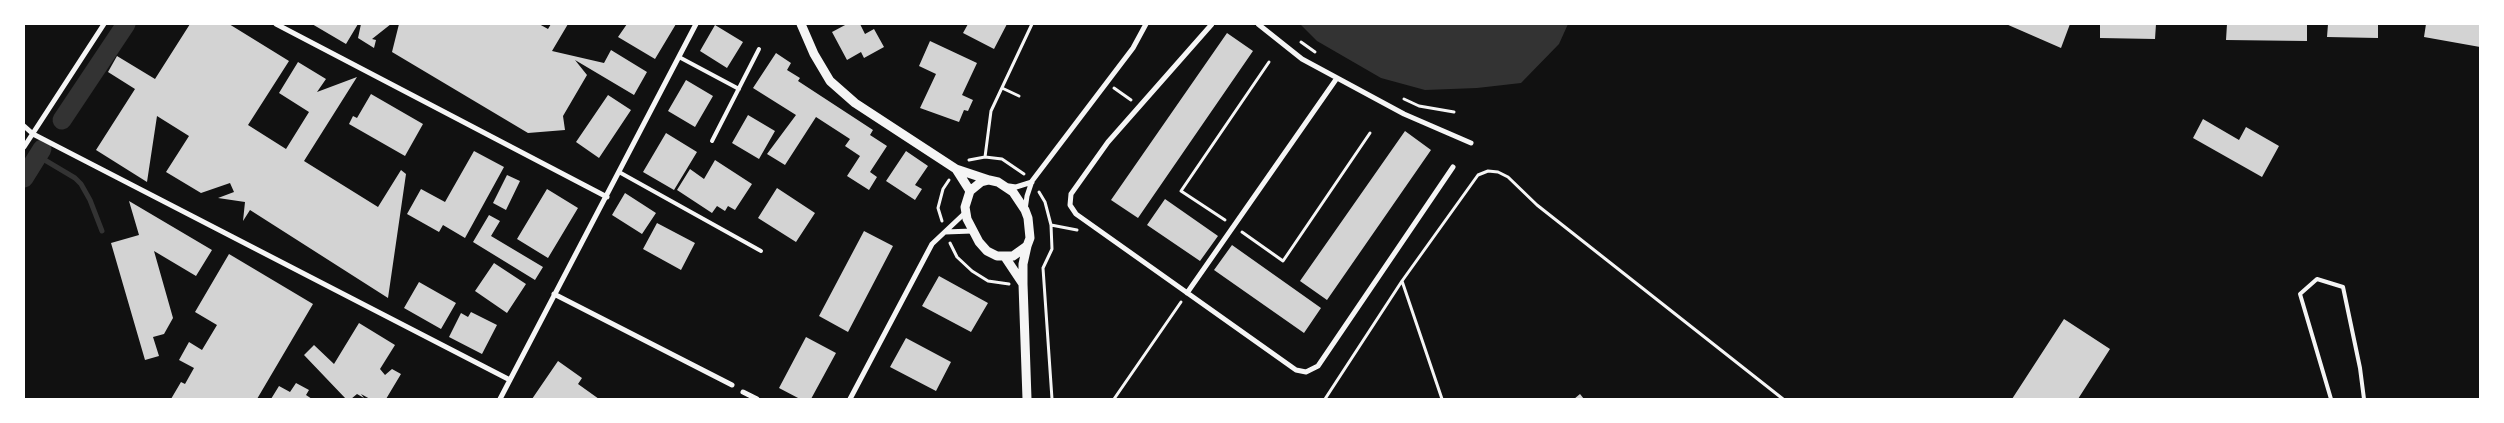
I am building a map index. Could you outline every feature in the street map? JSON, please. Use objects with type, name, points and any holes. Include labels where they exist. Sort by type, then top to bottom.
[{"type":"street","points":[[24,148],[104,24]]},
{"type":"street","points":[[276,24],[607,197]]},
{"type":"street","points":[[500,399],[696,24]]},
{"type":"street","points":[[801,24],[814,54],[830,81],[855,103],[956,169],[1006,186],[1016,187],[1032,181]]},
{"type":"street","points":[[1027,399],[1023,264],[1030,238],[1030,227],[1025,210],[1026,196],[1032,181],[1133,48],[1146,24]]},
{"type":"street","points":[[1212,24],[1108,142],[1071,194],[1070,205],[1076,214],[1296,370],[1306,372],[1318,366],[1453,167]]},
{"type":"street","points":[[1258,24],[1302,59],[1404,114],[1471,143]]},
{"type":"street","points":[[1187,293],[1337,78]]},
{"type":"street","points":[[24,126],[33,134],[510,380]]},
{"type":"street","points":[[956,169],[970,191]]},
{"type":"street","points":[[989,180],[980,182],[970,191],[966,211],[972,231],[987,251],[1005,257],[1020,252],[1027,246]]},
{"type":"street","points":[[1006,186],[1025,210]]},
{"type":"street","points":[[850,399],[932,244],[966,211]]},
{"type":"street","points":[[945,232],[972,231]]},
{"type":"street","points":[[1005,257],[1023,284]]},
{"type":"street","points":[[554,294],[732,385]]},
{"type":"street","points":[[744,392],[757,399]]},
{"type":"lane","points":[[712,141],[759,49]]},
{"type":"lane","points":[[679,57],[739,89]]},
{"type":"lane","points":[[619,172],[761,251]]},
{"type":"lane","points":[[2331,399],[2300,294],[2317,279],[2343,287],[2360,368],[2364,399]]},
{"type":"path","points":[[1296,38],[1320,55]]},
{"type":"path","points":[[1181,190],[1269,62]]},
{"type":"path","points":[[1107,83],[1140,106]]},
{"type":"path","points":[[1002,88],[1019,96]]},
{"type":"path","points":[[1401,98],[1419,106],[1454,112]]},
{"type":"path","points":[[1283,261],[1370,133]]},
{"type":"path","points":[[1325,399],[1402,281],[1478,175],[1488,170],[1508,177],[1537,205],[1783,399]]},
{"type":"path","points":[[1402,281],[1442,399]]},
{"type":"path","points":[[1114,399],[1187,293]]},
{"type":"shaded area","points":[[1300,24],[1568,24],[1559,44],[1521,83],[1477,88],[1425,90],[1381,78],[1317,41]]},
{"type":"building","points":[[190,24],[229,24],[289,61],[248,125],[286,149],[309,112],[279,93],[298,62],[326,79],[317,92],[357,77],[304,161],[378,207],[401,170],[406,174],[388,298],[250,210],[243,221],[245,202],[218,198],[234,192],[230,183],[201,193],[166,172],[189,136],[157,116],[147,182],[96,150],[135,89],[108,72],[117,56],[155,79]]},
{"type":"building","points":[[312,24],[358,24],[346,44]]},
{"type":"building","points":[[361,24],[391,24],[372,39],[376,40],[374,48],[358,38]]},
{"type":"building","points":[[399,24],[539,24],[548,29],[551,24],[568,24],[552,51],[604,63],[611,50],[647,72],[634,95],[575,60],[587,75],[563,116],[565,130],[528,133],[392,52]]},
{"type":"building","points":[[627,24],[676,24],[655,59],[618,37]]},
{"type":"building","points":[[847,24],[860,24],[865,34],[874,29],[884,47],[864,58],[861,52],[847,60],[832,32]]},
{"type":"building","points":[[968,24],[1007,24],[994,49],[963,33]]},
{"type":"building","points":[[2006,24],[2070,24],[2061,48]]},
{"type":"building","points":[[2100,24],[2156,24],[2155,39],[2100,38]]},
{"type":"building","points":[[2227,24],[2307,24],[2307,41],[2226,40]]},
{"type":"building","points":[[2328,24],[2378,24],[2378,38],[2327,37]]},
{"type":"building","points":[[2426,24],[2480,24],[2480,47],[2424,37]]},
{"type":"building","points":[[715,25],[743,42],[727,68],[700,51]]},
{"type":"building","points":[[1227,33],[1253,51],[1138,218],[1111,200]]},
{"type":"building","points":[[930,41],[977,63],[962,95],[973,100],[968,111],[964,110],[959,122],[920,108],[936,74],[919,66]]},
{"type":"building","points":[[776,53],[791,63],[787,70],[800,78],[798,81],[873,130],[870,135],[887,146],[870,172],[877,177],[869,190],[847,176],[860,156],[845,146],[850,139],[816,117],[785,165],[767,154],[796,115],[753,88]]},
{"type":"building","points":[[686,80],[713,96],[695,127],[668,111]]},
{"type":"building","points":[[371,94],[423,124],[405,156],[349,124],[353,116],[357,118]]},
{"type":"building","points":[[608,95],[631,110],[599,158],[576,142]]},
{"type":"building","points":[[748,115],[775,131],[759,159],[732,143]]},
{"type":"building","points":[[2203,119],[2239,140],[2246,127],[2279,146],[2262,177],[2193,138]]},
{"type":"building","points":[[1405,131],[1431,150],[1327,300],[1300,281]]},
{"type":"building","points":[[666,133],[697,152],[674,190],[643,172]]},
{"type":"building","points":[[474,151],[504,167],[465,238],[443,225],[439,232],[407,214],[421,189],[445,202]]},
{"type":"building","points":[[906,151],[928,166],[915,185],[922,189],[915,200],[886,181]]},
{"type":"building","points":[[715,160],[752,184],[735,210],[728,206],[725,211],[717,206],[712,213],[677,190],[690,169],[704,179]]},
{"type":"building","points":[[507,175],[520,181],[506,210],[493,203]]},
{"type":"building","points":[[777,188],[815,213],[796,242],[758,218]]},
{"type":"building","points":[[547,189],[578,208],[548,258],[517,239]]},
{"type":"building","points":[[625,193],[656,213],[642,234],[612,215]]},
{"type":"building","points":[[1165,199],[1218,236],[1200,261],[1147,225]]},
{"type":"building","points":[[129,201],[212,250],[196,276],[154,251],[173,318],[164,334],[153,337],[159,356],[145,360],[111,243],[139,235]]},
{"type":"building","points":[[489,215],[500,221],[491,236],[543,267],[535,280],[473,242]]},
{"type":"building","points":[[657,223],[695,243],[681,270],[643,249]]},
{"type":"building","points":[[864,231],[893,246],[848,332],[819,316]]},
{"type":"building","points":[[1232,245],[1321,308],[1304,333],[1214,270]]},
{"type":"building","points":[[229,254],[313,304],[257,399],[171,399],[181,382],[185,384],[194,368],[179,360],[189,342],[202,350],[217,325],[195,312]]},
{"type":"building","points":[[494,263],[526,284],[507,313],[475,291]]},
{"type":"building","points":[[939,276],[988,303],[971,332],[922,306]]},
{"type":"building","points":[[419,282],[456,303],[441,329],[404,308]]},
{"type":"building","points":[[471,312],[497,325],[482,354],[449,337],[461,313],[468,317]]},
{"type":"building","points":[[2064,319],[2110,349],[2078,399],[2012,399]]},
{"type":"building","points":[[359,323],[395,345],[380,369],[385,375],[392,369],[401,374],[386,399],[370,399],[361,394],[364,398],[357,394],[351,399],[346,399],[304,355],[314,345],[334,364]]},
{"type":"building","points":[[806,337],[836,353],[811,399],[800,399],[779,388]]},
{"type":"building","points":[[906,338],[951,362],[936,391],[890,367]]},
{"type":"building","points":[[558,361],[582,378],[578,384],[599,399],[532,399]]},
{"type":"building","points":[[296,383],[309,390],[306,395],[312,399],[271,399],[279,386],[290,392]]},
{"type":"building","points":[[1580,394],[1584,399],[1574,399]]},
{"type":"waterway","points":[[62,120],[126,24]]},
{"type":"waterway","points":[[24,178],[42,149]]},
{"type":"waterway","points":[[38,156],[75,178],[81,184],[90,200],[102,231]]}]
